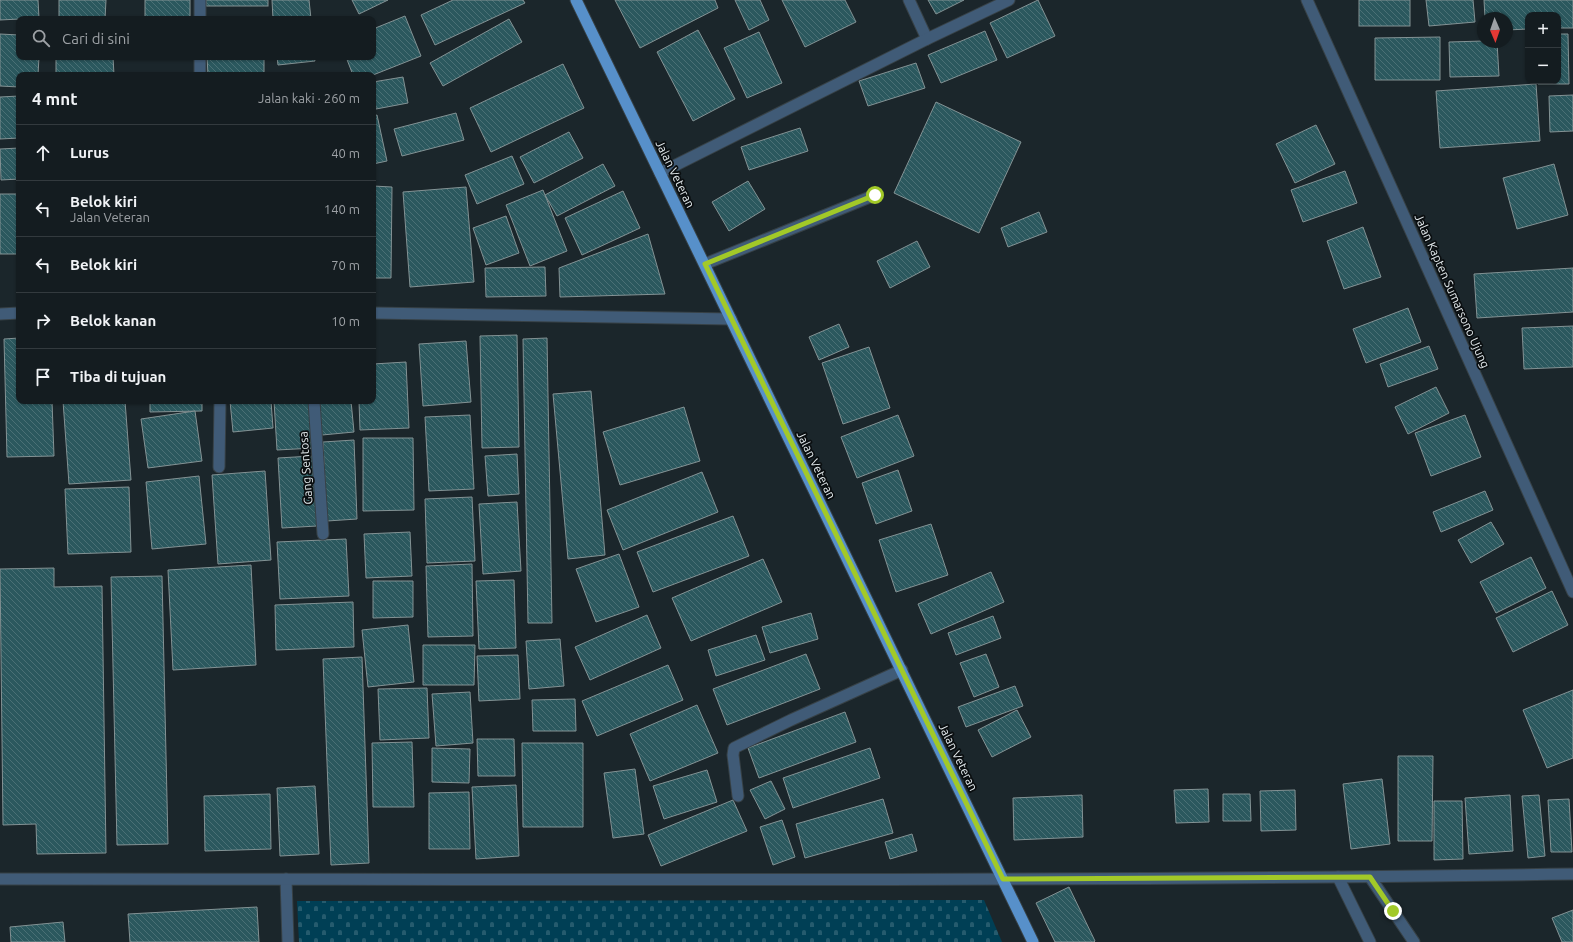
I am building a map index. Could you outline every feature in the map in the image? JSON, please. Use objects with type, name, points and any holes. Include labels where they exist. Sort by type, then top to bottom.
[{"type":"main road","name":"Jalan Veteran","points":[[576,0],[1033,942]]},
{"type":"street","points":[[200,0],[200,16]]},
{"type":"street","points":[[909,0],[927,39]]},
{"type":"street","points":[[660,173],[927,39],[1009,0]]},
{"type":"street","name":"Jalan Kapten Sumarsono Ujung","points":[[1307,0],[1573,592]]},
{"type":"street","points":[[200,60],[200,72]]},
{"type":"street","points":[[705,264],[875,195]]},
{"type":"street","points":[[0,314],[16,313]]},
{"type":"street","points":[[376,313],[731,319]]},
{"type":"street","points":[[220,404],[220,467]]},
{"type":"street","name":"Gang Sentosa","points":[[314,404],[323,534]]},
{"type":"street","points":[[738,796],[733,755],[734,748],[791,720],[902,670]]},
{"type":"street","points":[[0,879],[1338,878],[1573,874]]},
{"type":"street","points":[[1370,877],[1414,942]]},
{"type":"street","points":[[1338,878],[1370,942]]},
{"type":"street","points":[[286,879],[288,942]]},
{"type":"green space","points":[[984,900],[1002,942],[299,942],[297,901]]},
{"type":"building","points":[[0,0],[38,0],[39,16],[16,16],[16,19],[0,20]]},
{"type":"building","points":[[59,0],[106,0],[105,16],[59,16]]},
{"type":"building","points":[[145,0],[190,0],[190,16],[145,16]]},
{"type":"building","points":[[206,0],[268,0],[268,6],[206,6]]},
{"type":"building","points":[[272,0],[309,0],[311,16],[273,16]]},
{"type":"building","points":[[352,0],[388,0],[359,14]]},
{"type":"building","points":[[453,0],[523,0],[525,3],[435,45],[421,15]]},
{"type":"building","points":[[615,0],[715,0],[718,8],[640,48]]},
{"type":"building","points":[[735,0],[760,0],[769,20],[749,30]]},
{"type":"building","points":[[782,0],[845,0],[856,22],[805,47]]},
{"type":"building","points":[[928,0],[964,0],[936,14]]},
{"type":"building","points":[[1038,0],[1055,36],[1007,58],[990,23]]},
{"type":"building","points":[[1359,0],[1410,0],[1410,26],[1359,26]]},
{"type":"building","points":[[1426,0],[1473,0],[1475,22],[1429,26]]},
{"type":"building","points":[[1484,0],[1573,0],[1573,28],[1561,28],[1561,12],[1525,12],[1525,29],[1513,30],[1513,12],[1485,12]]},
{"type":"building","points":[[405,16],[421,56],[376,74],[376,72],[352,72],[347,60],[376,60],[376,28]]},
{"type":"building","points":[[509,19],[522,42],[443,86],[430,63]]},
{"type":"building","points":[[698,30],[735,99],[693,121],[657,52]]},
{"type":"building","points":[[985,31],[997,60],[941,83],[928,55]]},
{"type":"building","points":[[759,32],[782,83],[747,98],[724,48]]},
{"type":"building","points":[[0,34],[16,35],[16,60],[39,60],[38,72],[16,72],[16,87],[0,86]]},
{"type":"building","points":[[1561,34],[1568,34],[1569,84],[1561,84]]},
{"type":"building","points":[[1440,37],[1440,80],[1375,80],[1375,38]]},
{"type":"building","points":[[1477,41],[1477,48],[1497,48],[1499,76],[1450,77],[1449,42]]},
{"type":"building","points":[[56,60],[113,60],[114,72],[56,72]]},
{"type":"building","points":[[207,60],[264,60],[264,72],[208,72]]},
{"type":"building","points":[[277,60],[315,61],[278,65]]},
{"type":"building","points":[[916,63],[925,88],[868,106],[859,81]]},
{"type":"building","points":[[563,64],[584,108],[491,152],[470,108]]},
{"type":"building","points":[[403,77],[408,103],[376,109],[376,82]]},
{"type":"building","points":[[1536,84],[1540,141],[1440,148],[1436,91]]},
{"type":"building","points":[[1573,95],[1573,131],[1550,132],[1549,96]]},
{"type":"building","points":[[16,96],[16,138],[0,139],[0,97]]},
{"type":"building","points":[[936,102],[1021,142],[979,233],[894,193]]},
{"type":"building","points":[[456,113],[464,140],[402,156],[394,129]]},
{"type":"building","points":[[376,115],[387,161],[376,163]]},
{"type":"building","points":[[1316,125],[1335,164],[1295,183],[1276,144]]},
{"type":"building","points":[[800,128],[808,151],[749,170],[741,147]]},
{"type":"building","points":[[569,132],[583,158],[534,183],[520,157]]},
{"type":"building","points":[[16,148],[16,179],[1,180],[0,149]]},
{"type":"building","points":[[512,156],[524,184],[477,204],[465,175]]},
{"type":"building","points":[[603,164],[615,186],[557,216],[545,195]]},
{"type":"building","points":[[1554,164],[1568,215],[1517,229],[1503,178]]},
{"type":"building","points":[[1345,171],[1357,203],[1303,222],[1291,190]]},
{"type":"building","points":[[748,181],[765,209],[729,231],[712,202]]},
{"type":"building","points":[[376,186],[392,187],[391,278],[376,278]]},
{"type":"building","points":[[466,187],[474,282],[410,287],[403,192]]},
{"type":"building","points":[[543,190],[567,251],[530,266],[506,205]]},
{"type":"building","points":[[623,191],[640,228],[582,255],[565,218]]},
{"type":"building","points":[[0,194],[16,194],[16,254],[0,254]]},
{"type":"building","points":[[1039,212],[1047,232],[1008,247],[1001,228]]},
{"type":"building","points":[[506,216],[519,253],[486,265],[473,228]]},
{"type":"building","points":[[1363,227],[1381,277],[1344,289],[1327,241]]},
{"type":"building","points":[[648,234],[665,294],[560,297],[559,268]]},
{"type":"building","points":[[917,241],[930,267],[890,288],[877,261]]},
{"type":"building","points":[[545,267],[546,296],[486,297],[485,268]]},
{"type":"building","points":[[1573,268],[1573,312],[1477,318],[1474,274]]},
{"type":"building","points":[[1408,308],[1421,342],[1366,363],[1353,329]]},
{"type":"building","points":[[839,324],[849,347],[819,360],[809,337]]},
{"type":"building","points":[[1573,326],[1573,367],[1524,369],[1522,328]]},
{"type":"building","points":[[517,335],[519,447],[482,448],[480,336]]},
{"type":"building","points":[[16,338],[16,404],[52,404],[54,456],[7,457],[4,339]]},
{"type":"building","points":[[547,338],[552,623],[528,623],[523,339]]},
{"type":"building","points":[[466,341],[471,402],[423,406],[419,344]]},
{"type":"building","points":[[1429,346],[1438,369],[1388,387],[1380,364]]},
{"type":"building","points":[[869,347],[890,408],[843,424],[822,363]]},
{"type":"building","points":[[406,362],[409,428],[360,430],[359,404],[376,404],[376,364]]},
{"type":"building","points":[[1436,387],[1449,413],[1408,434],[1395,407]]},
{"type":"building","points":[[591,391],[605,555],[568,559],[553,394]]},
{"type":"building","points":[[63,404],[125,404],[131,480],[69,484]]},
{"type":"building","points":[[150,404],[202,404],[202,411],[150,412]]},
{"type":"building","points":[[230,404],[271,404],[273,428],[233,432]]},
{"type":"building","points":[[274,404],[311,404],[314,448],[277,450]]},
{"type":"building","points":[[319,404],[351,404],[354,432],[322,435]]},
{"type":"building","points":[[684,407],[700,461],[620,485],[603,432]]},
{"type":"building","points":[[195,411],[202,461],[148,468],[141,419]]},
{"type":"building","points":[[470,415],[474,489],[429,491],[425,417]]},
{"type":"building","points":[[898,415],[914,456],[857,478],[841,437]]},
{"type":"building","points":[[1465,415],[1481,457],[1431,476],[1415,433]]},
{"type":"building","points":[[363,438],[413,438],[414,510],[363,511]]},
{"type":"building","points":[[354,440],[357,519],[327,521],[323,442]]},
{"type":"building","points":[[517,454],[519,494],[488,496],[485,456]]},
{"type":"building","points":[[312,456],[317,526],[282,528],[278,458]]},
{"type":"building","points":[[898,470],[912,511],[876,524],[862,483]]},
{"type":"building","points":[[265,471],[271,560],[218,564],[212,475]]},
{"type":"building","points":[[702,472],[718,512],[623,550],[607,510]]},
{"type":"building","points":[[199,476],[206,544],[152,549],[146,482]]},
{"type":"building","points":[[129,487],[131,552],[68,554],[65,489]]},
{"type":"building","points":[[1485,491],[1493,510],[1441,532],[1433,512]]},
{"type":"building","points":[[472,497],[475,561],[427,563],[425,499]]},
{"type":"building","points":[[517,502],[521,571],[483,574],[479,504]]},
{"type":"building","points":[[733,516],[749,556],[653,592],[637,552]]},
{"type":"building","points":[[1491,522],[1504,544],[1471,563],[1458,540]]},
{"type":"building","points":[[931,524],[948,575],[896,592],[879,540]]},
{"type":"building","points":[[410,532],[412,576],[366,578],[364,534]]},
{"type":"building","points":[[346,539],[349,596],[280,599],[277,542]]},
{"type":"building","points":[[619,554],[639,607],[596,622],[576,569]]},
{"type":"building","points":[[1531,557],[1546,588],[1496,613],[1480,582]]},
{"type":"building","points":[[763,559],[782,602],[691,641],[672,598]]},
{"type":"building","points":[[472,564],[473,636],[428,637],[426,566]]},
{"type":"building","points":[[251,565],[256,665],[173,670],[168,570]]},
{"type":"building","points":[[54,568],[54,587],[102,586],[106,853],[37,854],[36,824],[3,825],[0,569]]},
{"type":"building","points":[[991,572],[1004,602],[931,634],[918,604]]},
{"type":"building","points":[[162,576],[168,844],[117,845],[111,577]]},
{"type":"building","points":[[514,580],[516,648],[479,649],[476,581]]},
{"type":"building","points":[[373,581],[413,581],[413,617],[373,618]]},
{"type":"building","points":[[1552,591],[1568,625],[1513,652],[1496,618]]},
{"type":"building","points":[[353,602],[354,647],[276,650],[275,605]]},
{"type":"building","points":[[811,613],[818,639],[770,653],[762,627]]},
{"type":"building","points":[[647,615],[661,648],[590,680],[575,647]]},
{"type":"building","points":[[993,616],[1001,638],[956,655],[948,633]]},
{"type":"building","points":[[408,625],[414,682],[368,687],[362,630]]},
{"type":"building","points":[[756,635],[765,660],[716,676],[708,650]]},
{"type":"building","points":[[560,639],[564,686],[529,689],[526,641]]},
{"type":"building","points":[[423,645],[475,645],[474,685],[423,685]]},
{"type":"building","points":[[806,654],[820,689],[727,725],[713,689]]},
{"type":"building","points":[[986,654],[999,687],[974,697],[960,663]]},
{"type":"building","points":[[518,655],[520,699],[479,701],[477,656]]},
{"type":"building","points":[[362,657],[369,863],[331,865],[323,659]]},
{"type":"building","points":[[668,665],[683,700],[597,736],[582,701]]},
{"type":"building","points":[[1015,686],[1023,706],[966,727],[958,707]]},
{"type":"building","points":[[427,688],[429,738],[380,740],[378,689]]},
{"type":"building","points":[[1573,690],[1573,758],[1547,768],[1523,710]]},
{"type":"building","points":[[470,692],[473,743],[436,746],[432,694]]},
{"type":"building","points":[[575,699],[576,731],[533,731],[532,700]]},
{"type":"building","points":[[697,705],[718,753],[650,781],[630,734]]},
{"type":"building","points":[[1017,710],[1031,737],[992,757],[978,730]]},
{"type":"building","points":[[845,712],[856,742],[759,778],[748,748]]},
{"type":"building","points":[[477,739],[514,739],[515,776],[478,776]]},
{"type":"building","points":[[412,742],[414,807],[373,807],[372,743]]},
{"type":"building","points":[[522,743],[583,743],[583,827],[523,827]]},
{"type":"building","points":[[432,748],[470,749],[469,783],[432,782]]},
{"type":"building","points":[[870,748],[880,778],[793,808],[783,778]]},
{"type":"building","points":[[1398,756],[1433,756],[1432,841],[1398,841]]},
{"type":"building","points":[[635,769],[644,834],[613,838],[604,773]]},
{"type":"building","points":[[707,770],[717,802],[664,819],[653,786]]},
{"type":"building","points":[[1382,779],[1390,844],[1351,849],[1343,784]]},
{"type":"building","points":[[771,781],[785,809],[765,819],[750,790]]},
{"type":"building","points":[[516,785],[519,856],[476,859],[472,787]]},
{"type":"building","points":[[315,786],[319,854],[280,856],[277,788]]},
{"type":"building","points":[[1208,789],[1209,822],[1176,823],[1174,790]]},
{"type":"building","points":[[1295,790],[1296,830],[1261,831],[1260,791]]},
{"type":"building","points":[[469,792],[470,849],[429,849],[429,793]]},
{"type":"building","points":[[270,794],[271,849],[205,851],[204,796]]},
{"type":"building","points":[[1223,794],[1250,794],[1251,821],[1223,821]]},
{"type":"building","points":[[1082,795],[1083,837],[1014,840],[1013,798]]},
{"type":"building","points":[[1510,795],[1513,851],[1469,854],[1465,798]]},
{"type":"building","points":[[1539,795],[1545,856],[1528,858],[1522,796]]},
{"type":"building","points":[[883,799],[893,833],[805,858],[796,824]]},
{"type":"building","points":[[1569,799],[1572,852],[1551,852],[1548,800]]},
{"type":"building","points":[[733,800],[747,831],[661,866],[648,835]]},
{"type":"building","points":[[1434,801],[1462,801],[1463,859],[1434,860]]},
{"type":"building","points":[[782,820],[795,857],[773,865],[760,827]]},
{"type":"building","points":[[912,834],[917,851],[890,859],[885,842]]},
{"type":"building","points":[[1069,887],[1095,941],[1094,942],[1055,942],[1036,903]]},
{"type":"building","points":[[257,907],[259,942],[130,942],[128,914]]},
{"type":"building","points":[[1573,910],[1573,942],[1562,942],[1552,918]]},
{"type":"building","points":[[63,922],[65,942],[11,942],[10,927]]},
{"type":"route","points":[[875,195],[705,264],[1003,879],[1370,877],[1393,911]]}]
